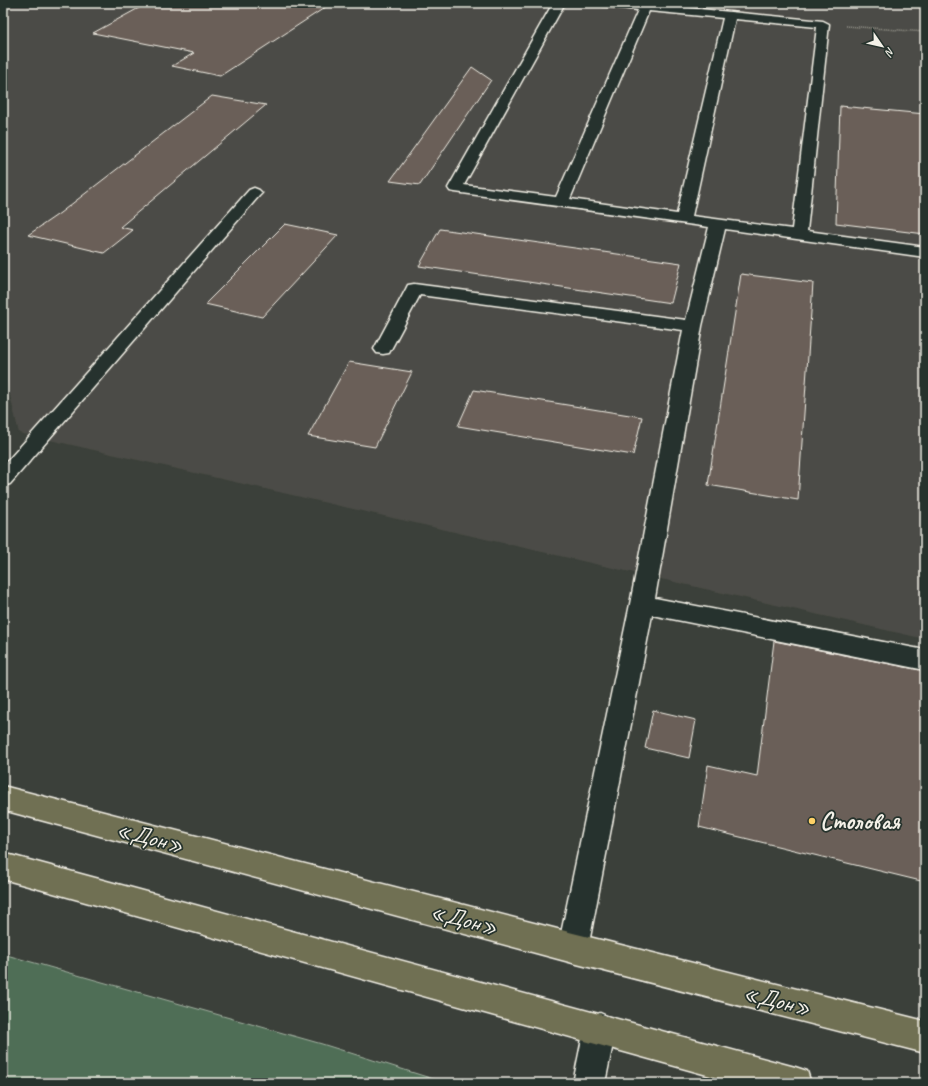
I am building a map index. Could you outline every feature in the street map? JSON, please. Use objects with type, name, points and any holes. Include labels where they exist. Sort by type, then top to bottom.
[{"type":"highway","name":"«Дон»","points":[[3,798],[573,948],[925,1037]]},
{"type":"highway","points":[[3,866],[795,1083]]},
{"type":"lane","points":[[559,3],[454,188],[925,252]]},
{"type":"lane","points":[[603,3],[823,24],[799,235]]},
{"type":"lane","points":[[561,202],[646,7]]},
{"type":"lane","points":[[684,219],[730,14]]},
{"type":"lane","points":[[4,474],[254,192]]},
{"type":"lane","points":[[573,948],[642,604],[693,326],[718,224]]},
{"type":"lane","points":[[383,349],[414,289],[693,326]]},
{"type":"lane","points":[[642,604],[925,660]]},
{"type":"lane","points":[[589,1083],[600,1029]]},
{"type":"path","points":[[823,24],[925,32]]},
{"type":"shaded area","points":[[3,3],[925,3],[925,639],[19,433],[3,366]]},
{"type":"green space","points":[[3,954],[322,1044],[446,1083],[3,1083]]},
{"type":"building","points":[[148,3],[332,3],[220,76],[172,66],[194,53],[93,33]]},
{"type":"building","points":[[472,67],[491,80],[420,185],[390,181]]},
{"type":"building","points":[[212,96],[266,105],[120,227],[133,230],[104,253],[28,235],[60,213]]},
{"type":"building","points":[[840,106],[925,114],[925,234],[836,223]]},
{"type":"building","points":[[285,224],[338,235],[262,317],[205,304]]},
{"type":"building","points":[[440,229],[681,263],[671,303],[419,266]]},
{"type":"building","points":[[741,274],[813,283],[798,500],[708,485]]},
{"type":"building","points":[[349,362],[412,372],[375,447],[308,436]]},
{"type":"building","points":[[474,390],[642,417],[633,455],[458,426]]},
{"type":"building","points":[[774,641],[925,671],[925,882],[699,827],[708,765],[757,776]]},
{"type":"building","points":[[653,710],[696,720],[689,758],[645,748]]},
{"type":"place","name":"Столовая","points":[[812,821]]}]
